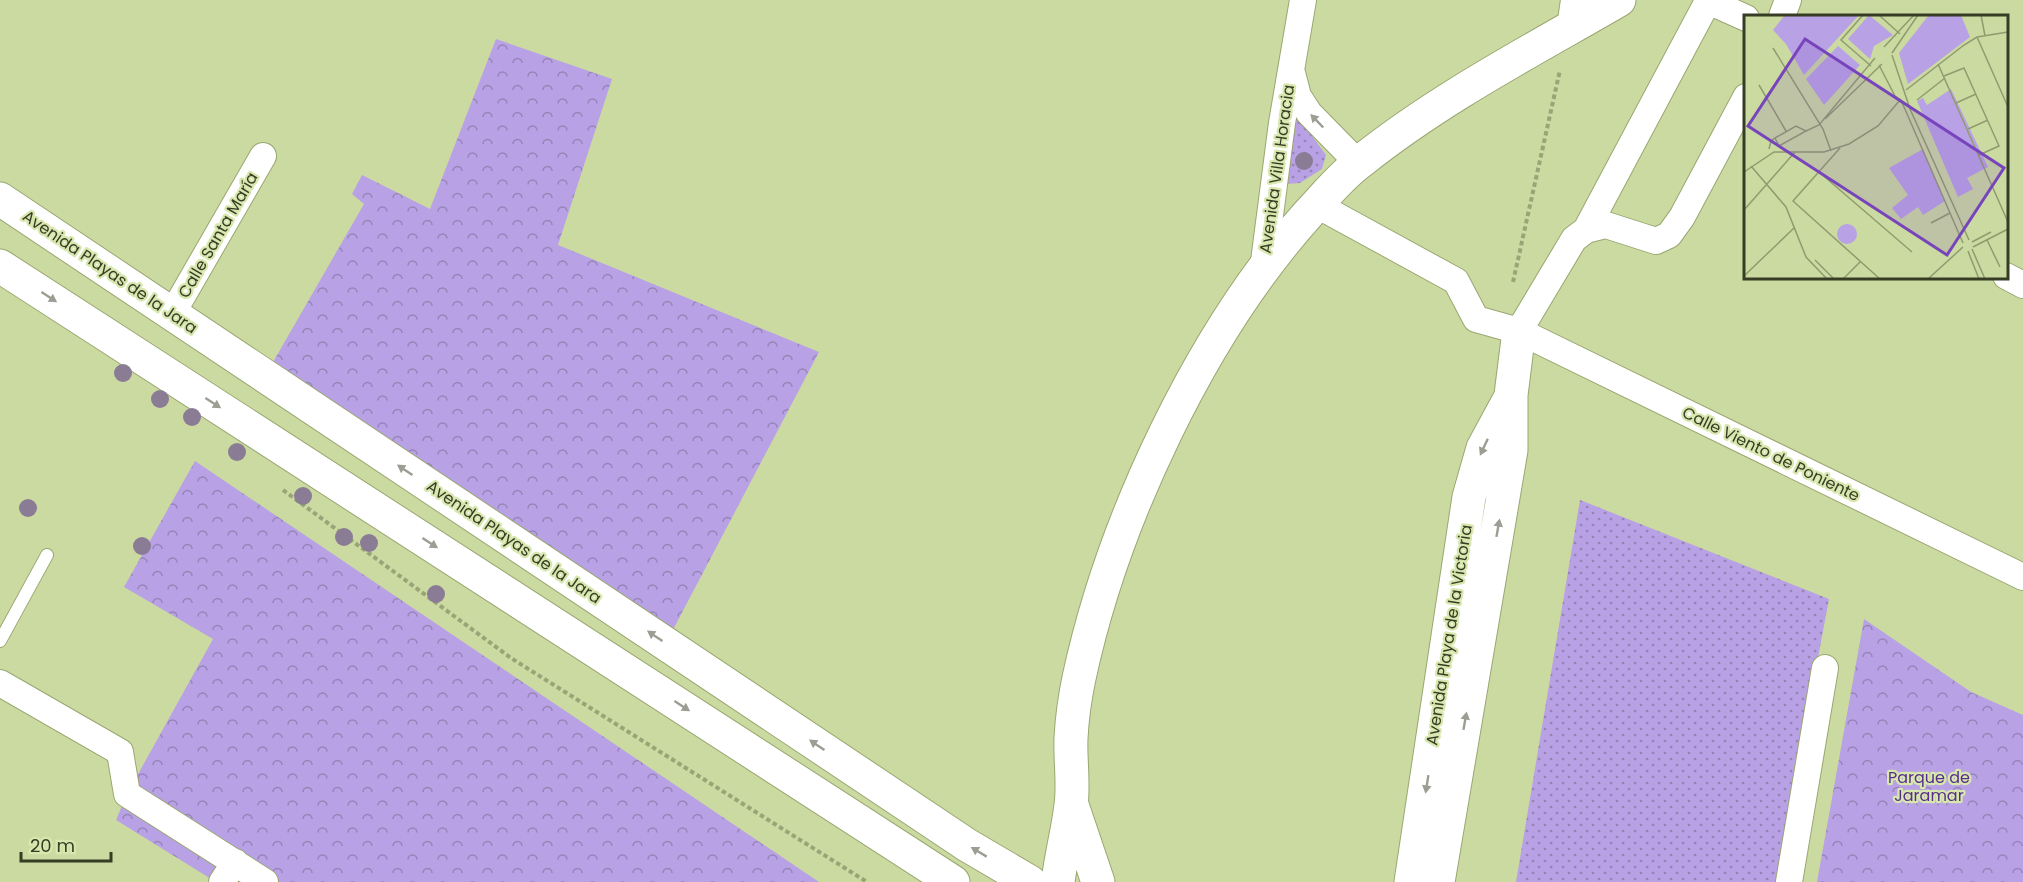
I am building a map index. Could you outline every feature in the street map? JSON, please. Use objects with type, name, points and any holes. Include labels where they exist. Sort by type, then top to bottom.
[{"type":"street","name":"Avenida Villa Horacia","points":[[1263,269],[1303,0]]},
{"type":"street","points":[[1058,882],[1071,804],[1071,736],[1078,681],[1097,603],[1146,478],[1180,406],[1219,336],[1263,269],[1317,205],[1358,163],[1572,14],[1619,0]]},
{"type":"street","points":[[1586,230],[1708,0],[1744,17]]},
{"type":"street","points":[[1782,15],[1788,0]]},
{"type":"street","name":"Avenida Villa Horacia","points":[[1291,70],[1298,96],[1309,113],[1358,163]]},
{"type":"street","points":[[1519,331],[1574,239],[1586,230],[1606,225],[1656,242],[1669,235],[1735,141],[1744,106]]},
{"type":"street","name":"Calle Santa María","points":[[172,314],[263,156]]},
{"type":"street","name":"Avenida Playas de la Jara","points":[[0,199],[957,839],[1030,882]]},
{"type":"street","name":"Calle Viento de Poniente","points":[[1317,205],[1456,281],[1476,319],[1519,331],[2023,577]]},
{"type":"street","points":[[0,266],[953,882]]},
{"type":"street","points":[[2008,277],[2023,285]]},
{"type":"street","name":"Avenida Playa de la Victoria","points":[[1438,882],[1511,450],[1511,395],[1519,331]]},
{"type":"street","name":"Avenida Playa de la Victoria","points":[[1412,882],[1469,497],[1483,448],[1511,395]]},
{"type":"street","points":[[1789,882],[1825,668]]},
{"type":"street","points":[[0,683],[120,752],[128,795],[228,872],[266,882]]},
{"type":"street","points":[[1071,804],[1098,882]]},
{"type":"street","points":[[1078,882],[1089,882]]},
{"type":"lane","points":[[0,641],[47,555]]},
{"type":"path","points":[[1513,283],[1572,14]]},
{"type":"path","points":[[273,483],[511,658],[867,882]]},
{"type":"green space","points":[[496,39],[612,79],[558,245],[819,352],[666,643],[265,376],[364,204],[352,194],[362,175],[430,209]]},
{"type":"green space","points":[[1296,114],[1326,155],[1322,169],[1300,183],[1286,184]]},
{"type":"green space","points":[[195,461],[819,882],[216,882],[116,820],[127,794],[213,639],[124,587]]},
{"type":"green space","points":[[1580,500],[1829,599],[1776,882],[1516,882]]},
{"type":"green space","name":"Parque de Jaramar","points":[[1864,619],[1971,692],[2023,715],[2023,882],[1817,882]]}]
